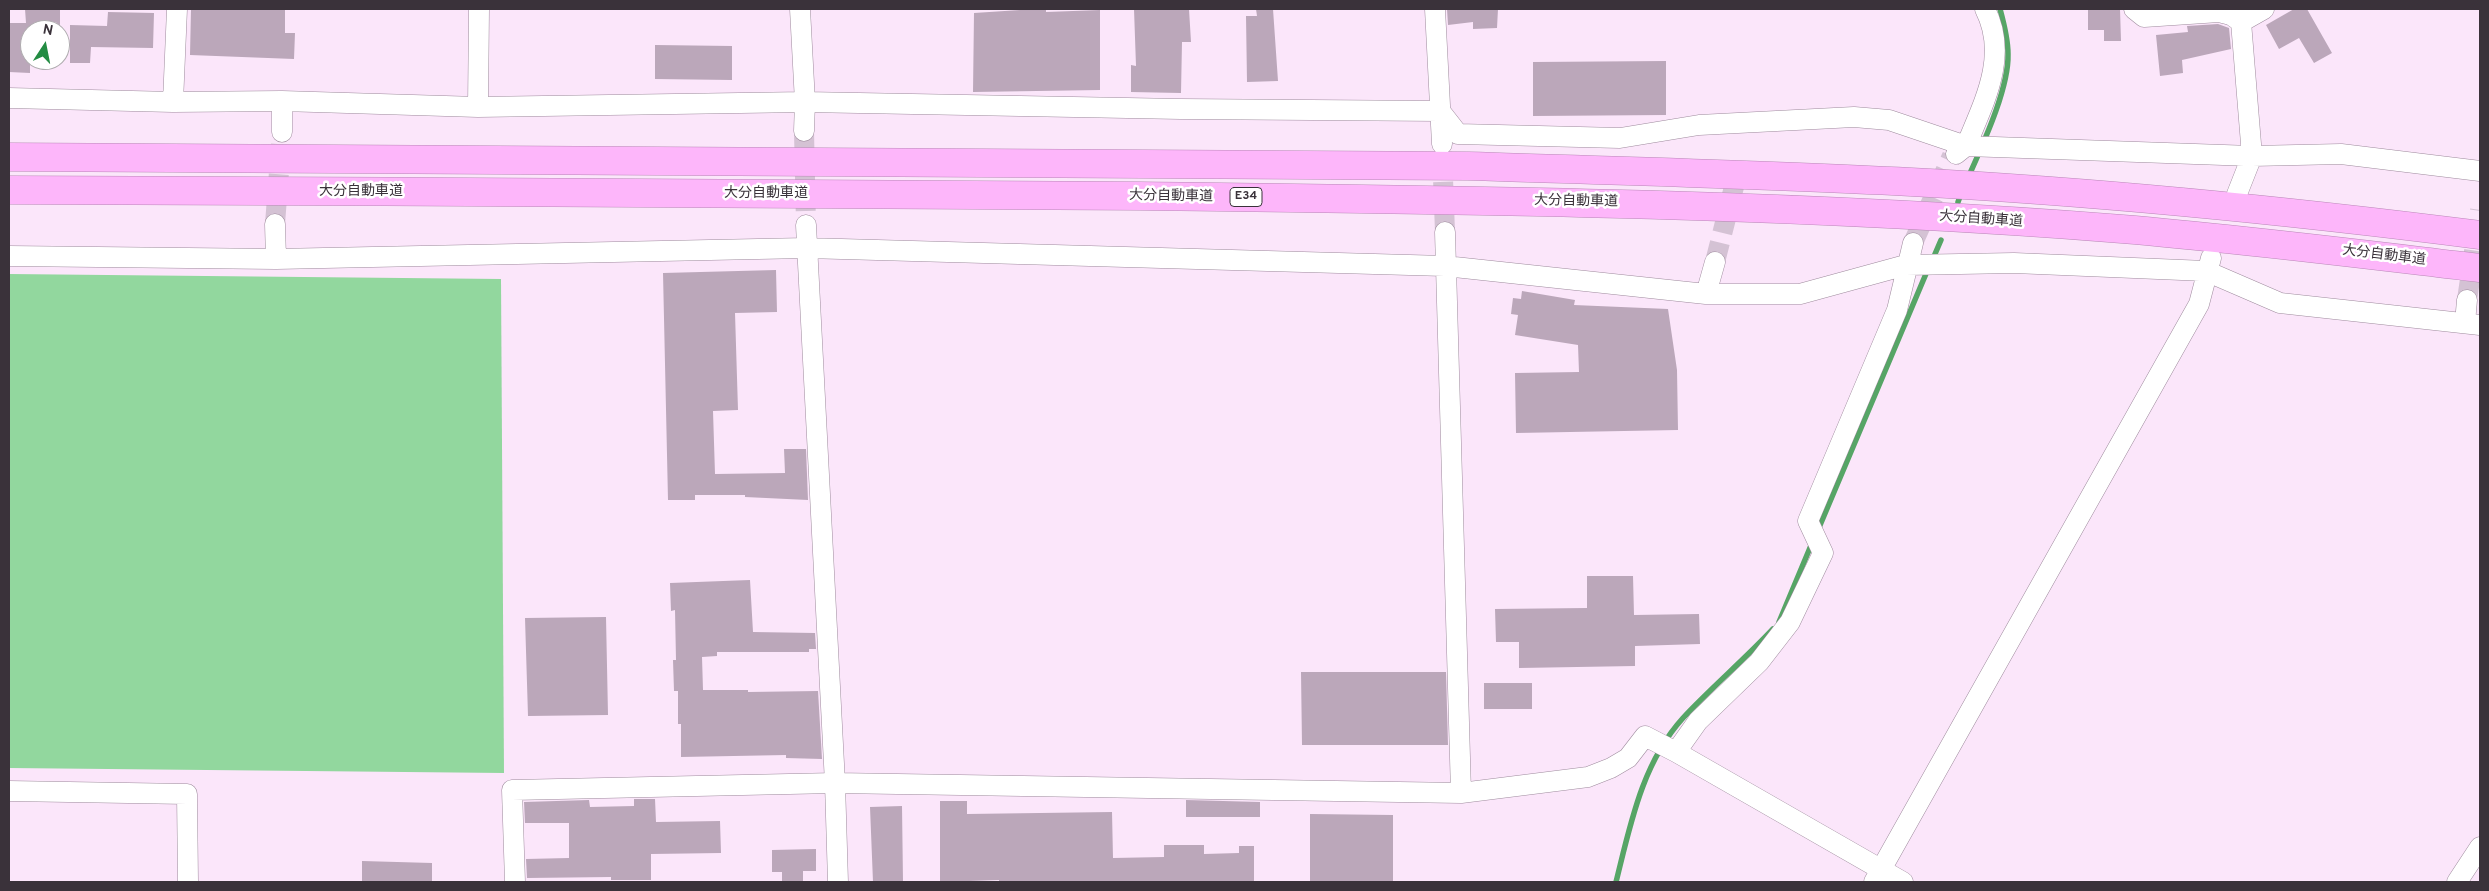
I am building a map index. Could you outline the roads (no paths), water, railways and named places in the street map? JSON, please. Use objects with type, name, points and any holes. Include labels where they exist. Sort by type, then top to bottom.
[{"type":"highway","points":[[9,157],[1468,166],[1913,182],[2298,212],[2480,235]]},
{"type":"highway","name":"大分自動車道","points":[[9,190],[968,194],[1478,200],[1702,205],[2122,229],[2296,245],[2480,268]]},
{"type":"street","points":[[173,102],[177,9]]},
{"type":"street","points":[[478,107],[479,9]]},
{"type":"street","points":[[800,9],[805,102],[804,131]]},
{"type":"street","points":[[1434,9],[1442,144]]},
{"type":"street","points":[[1969,149],[1994,71],[1996,50],[1990,17],[1986,9]]},
{"type":"street","points":[[2134,9],[2144,17],[2219,12],[2231,15],[2241,22]]},
{"type":"street","points":[[2241,22],[2264,9]]},
{"type":"street","points":[[2237,194],[2252,156],[2241,22]]},
{"type":"street","points":[[9,98],[173,102],[282,101],[478,107],[805,102],[1181,109],[1440,111]]},
{"type":"street","points":[[282,101],[282,132]]},
{"type":"street","points":[[1440,111],[1458,134],[1620,138],[1699,124],[1854,117],[1889,120],[1969,149],[2252,156],[2341,154],[2480,171]]},
{"type":"street","points":[[275,224],[276,259]]},
{"type":"street","points":[[806,225],[835,784],[838,882]]},
{"type":"street","points":[[1445,232],[1462,793]]},
{"type":"street","points":[[1913,243],[1922,265]]},
{"type":"street","points":[[9,256],[276,259],[806,248],[1445,266],[1706,294],[1800,294],[1922,265],[2014,263],[2208,265],[2280,303],[2473,324],[2467,300]]},
{"type":"street","points":[[1706,294],[1715,262]]},
{"type":"street","points":[[1666,747],[1698,722],[1759,662],[1790,622],[1823,553],[1808,521],[1897,310],[1922,265]]},
{"type":"street","points":[[1878,876],[2199,304],[2208,265]]},
{"type":"street","points":[[515,882],[512,790],[835,784],[1462,793],[1588,777],[1611,768],[1628,758],[1645,736],[1878,876],[1903,882]]},
{"type":"street","points":[[9,791],[187,794],[188,882]]},
{"type":"street","points":[[2457,882],[2480,847]]},
{"type":"waterway","points":[[1968,178],[1994,117],[2004,84],[2008,54],[2006,31],[2000,9]]},
{"type":"waterway","points":[[1958,202],[1962,191]]},
{"type":"waterway","points":[[1932,261],[1941,240]]},
{"type":"waterway","points":[[1818,530],[1928,269]]},
{"type":"waterway","points":[[1779,622],[1812,543]]},
{"type":"waterway","points":[[1616,882],[1639,796],[1657,755],[1683,718],[1773,629]]},
{"type":"tunnel","points":[[804,131],[806,225]]},
{"type":"tunnel","points":[[275,224],[282,132]]},
{"type":"tunnel","points":[[1442,152],[1445,232]]},
{"type":"tunnel","points":[[1913,243],[1952,156]]},
{"type":"tunnel","points":[[1715,262],[1740,163]]},
{"type":"tunnel","points":[[2467,300],[2480,210]]}]
